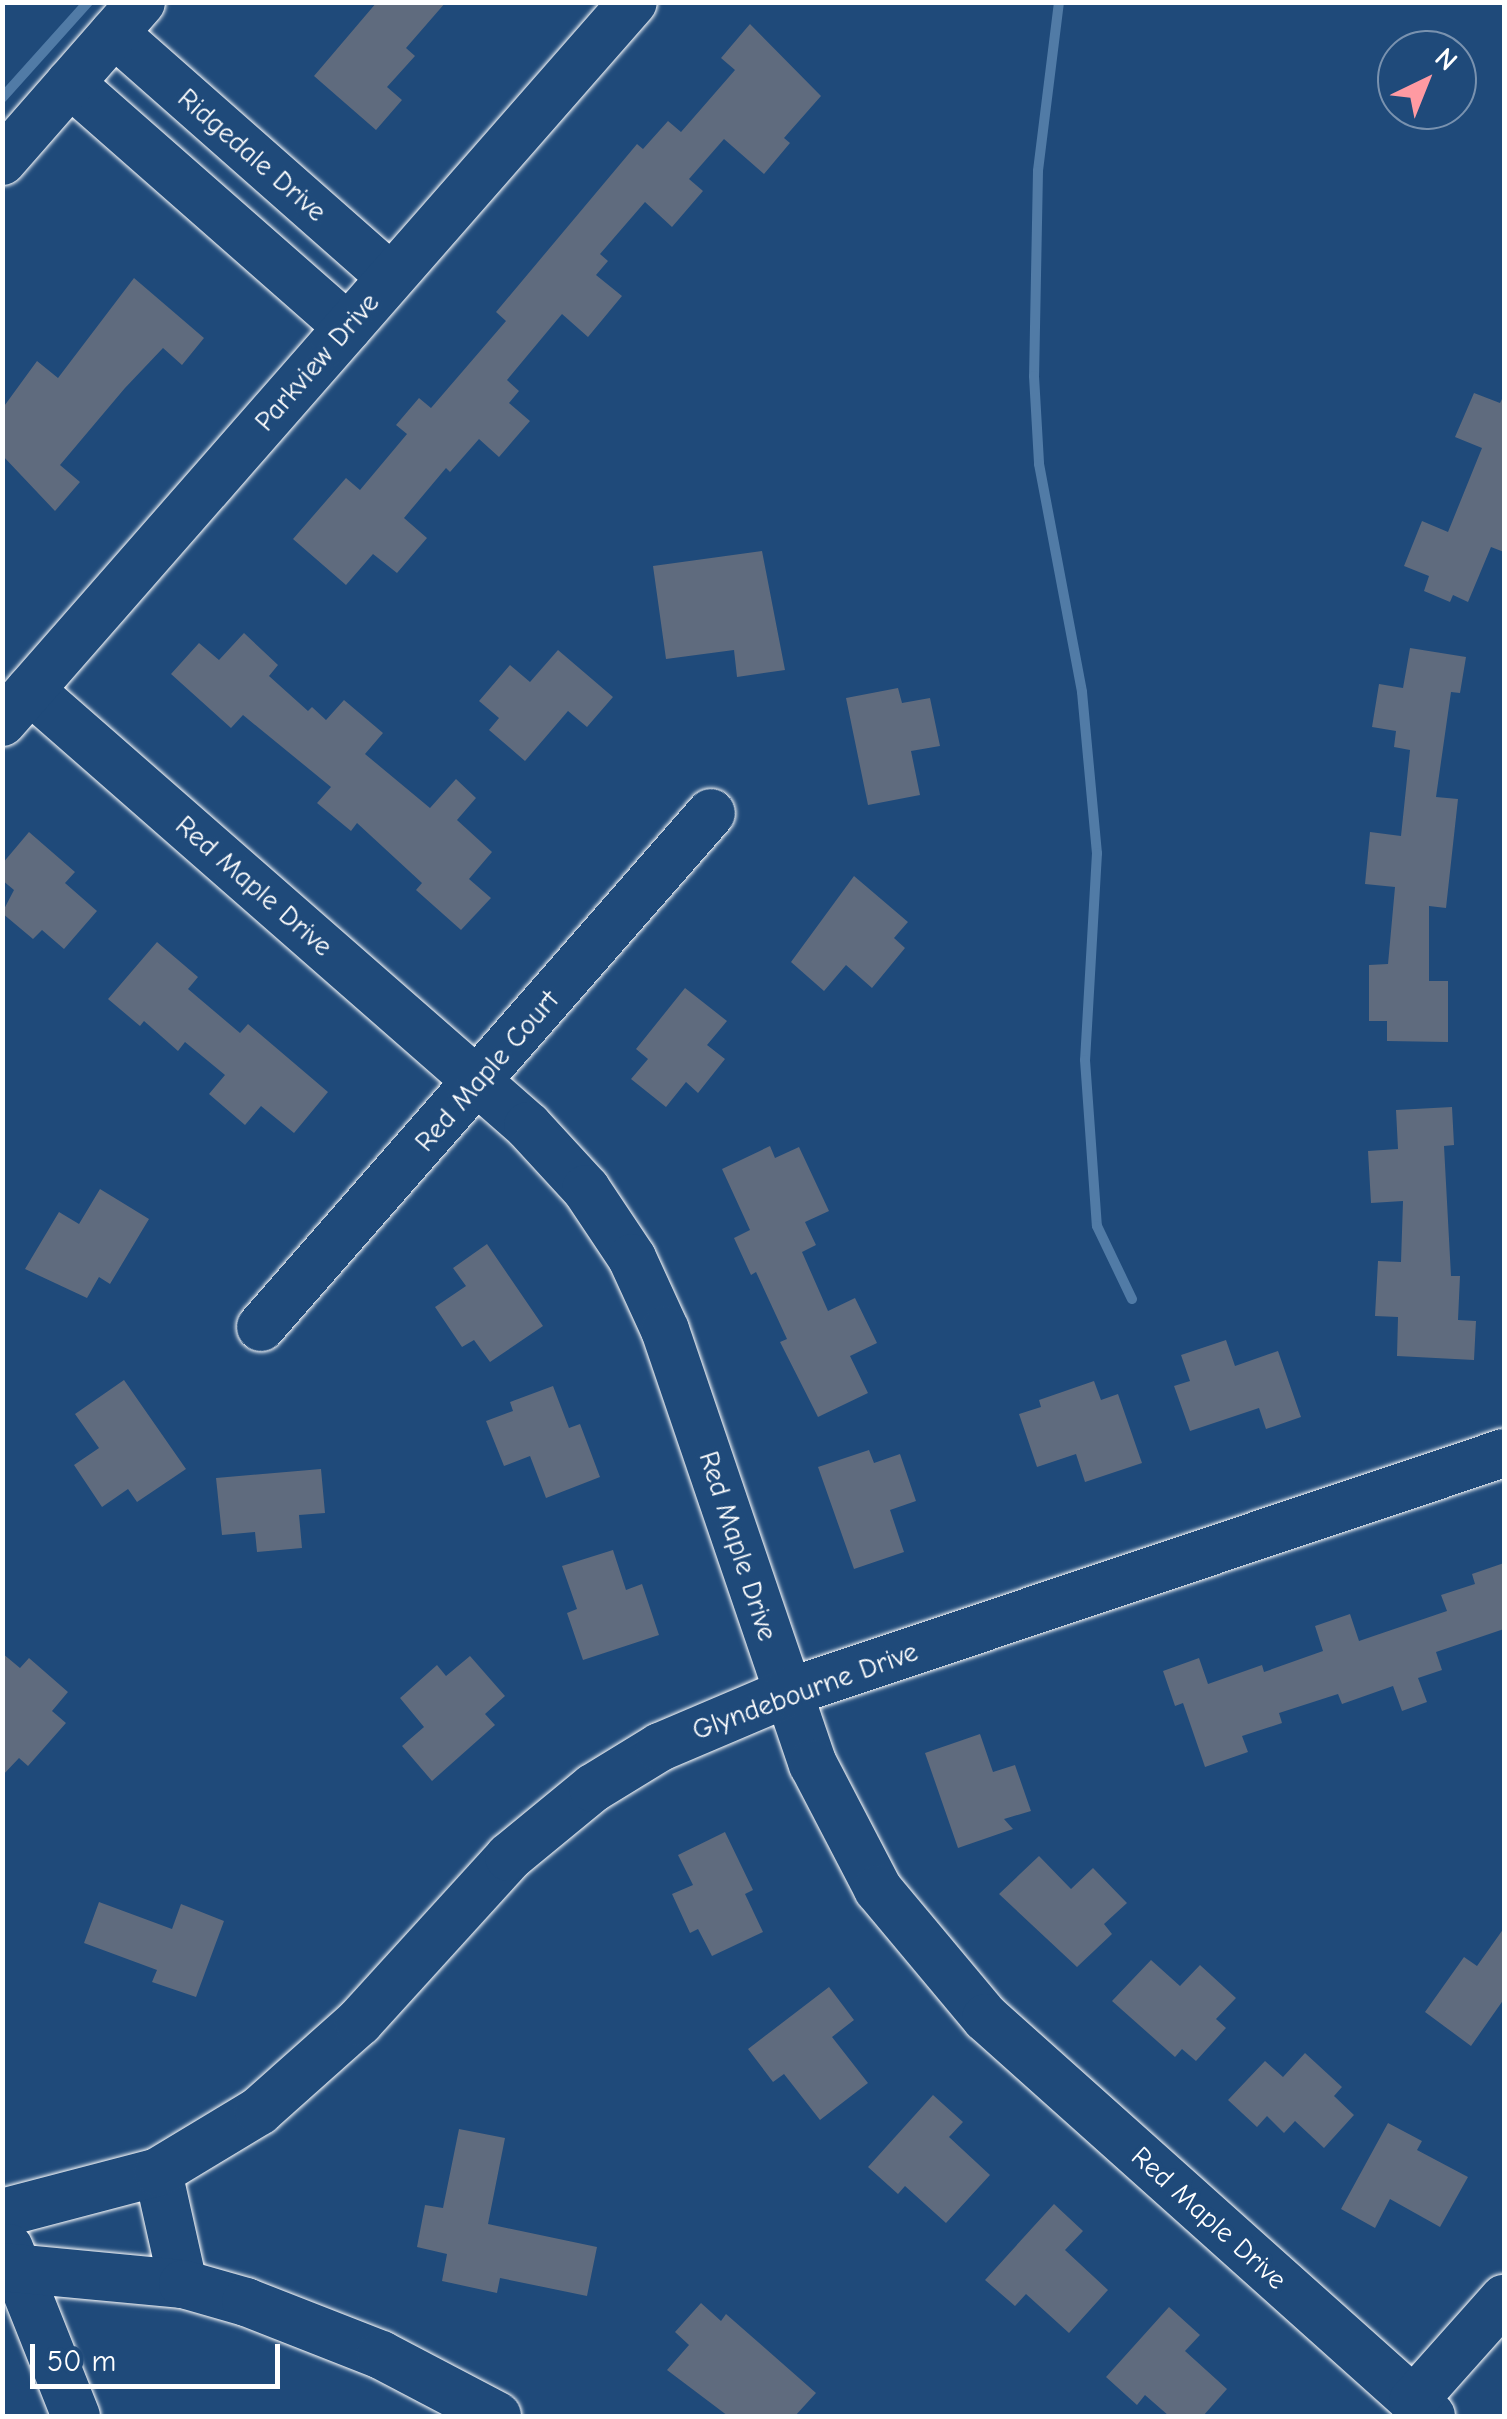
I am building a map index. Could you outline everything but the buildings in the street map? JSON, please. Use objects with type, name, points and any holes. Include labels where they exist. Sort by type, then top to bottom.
[{"type":"street","name":"Parkview Drive","points":[[16,706],[633,2]]},
{"type":"street","name":"Ridgedale Drive","points":[[127,18],[391,277]]},
{"type":"street","points":[[2,161],[127,18]]},
{"type":"street","points":[[70,83],[348,327]]},
{"type":"street","name":"Red Maple Drive","points":[[16,706],[478,1082],[558,1156],[632,1258],[677,1359],[786,1693],[853,1849],[965,1997],[1422,2409]]},
{"type":"street","name":"Red Maple Court","points":[[261,1328],[712,813]]},
{"type":"street","name":"Glyndebourne Drive","points":[[2,2213],[158,2172],[217,2140],[311,2070],[509,1857],[593,1788],[683,1735],[786,1693],[1504,1453]]},
{"type":"street","points":[[158,2172],[183,2284]]},
{"type":"street","points":[[8,2257],[183,2284],[380,2355],[497,2416]]},
{"type":"street","points":[[8,2257],[76,2416]]},
{"type":"street","points":[[1422,2409],[1504,2299]]},
{"type":"waterway","points":[[2,98],[88,2]]},
{"type":"waterway","points":[[1059,2],[1038,171],[1034,376],[1039,464],[1082,692],[1097,853],[1085,1060],[1097,1226],[1132,1299]]}]
